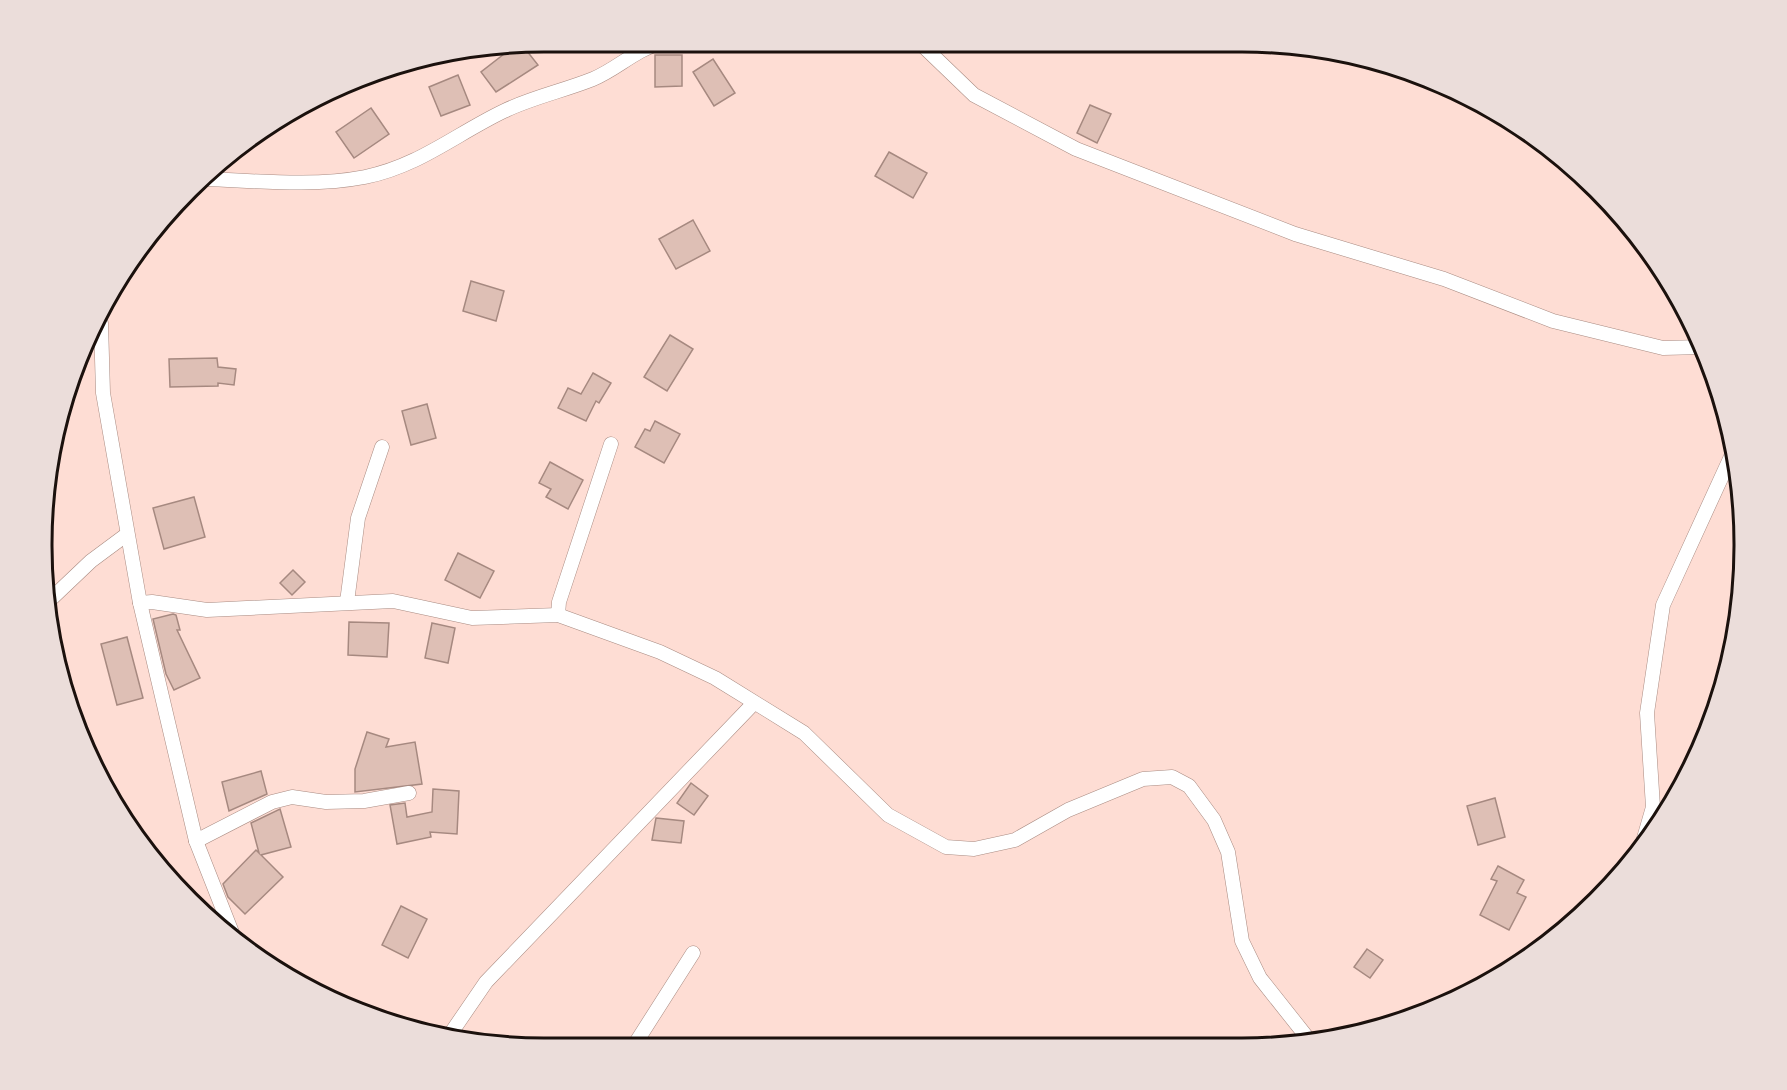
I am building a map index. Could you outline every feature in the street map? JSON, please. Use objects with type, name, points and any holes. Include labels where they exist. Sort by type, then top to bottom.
[{"type":"street","points":[[216,179],[299,183],[364,177],[413,163],[503,111],[545,93],[574,87],[602,75],[636,52]]},
{"type":"street","points":[[929,52],[974,95],[1076,149],[1284,230],[1444,279],[1553,321],[1663,348],[1693,347]]},
{"type":"street","points":[[101,331],[103,393],[126,535],[140,603],[196,841],[228,921]]},
{"type":"street","points":[[558,615],[559,602],[611,444]]},
{"type":"street","points":[[347,602],[358,518],[382,447]]},
{"type":"street","points":[[1648,823],[1653,807],[1647,713],[1663,605],[1727,464]]},
{"type":"street","points":[[56,595],[91,561],[126,535]]},
{"type":"street","points":[[140,603],[152,602],[207,610],[393,601],[472,618],[558,615],[660,652],[715,678],[753,704],[804,733],[888,815],[946,847],[974,849],[1015,840],[1068,810],[1143,779],[1172,777],[1189,786],[1214,820],[1228,852],[1242,941],[1260,978],[1304,1033]]},
{"type":"street","points":[[454,1029],[486,981],[753,704]]},
{"type":"street","points":[[196,841],[272,802],[292,797],[327,802],[364,801],[409,793]]},
{"type":"street","points":[[639,1038],[693,953]]},
{"type":"building","points":[[529,53],[538,65],[496,92],[481,72],[503,55]]},
{"type":"building","points":[[655,55],[682,55],[682,86],[655,87]]},
{"type":"building","points":[[713,59],[735,93],[714,106],[693,72]]},
{"type":"building","points":[[458,75],[470,105],[441,116],[429,87]]},
{"type":"building","points":[[1090,105],[1111,114],[1097,143],[1077,133]]},
{"type":"building","points":[[371,108],[389,134],[354,158],[336,132]]},
{"type":"building","points":[[889,152],[927,173],[913,198],[875,176]]},
{"type":"building","points":[[693,220],[710,251],[676,269],[659,239]]},
{"type":"building","points":[[471,281],[504,291],[496,321],[463,311]]},
{"type":"building","points":[[670,335],[693,349],[667,391],[644,377]]},
{"type":"building","points":[[217,358],[218,367],[236,369],[234,385],[218,383],[218,386],[170,387],[169,359]]},
{"type":"building","points":[[593,373],[611,383],[599,403],[596,401],[586,421],[558,408],[568,388],[581,394]]},
{"type":"building","points":[[427,404],[436,438],[411,445],[402,411]]},
{"type":"building","points":[[655,421],[680,434],[664,463],[635,447],[645,429],[650,431]]},
{"type":"building","points":[[550,462],[583,480],[568,509],[546,497],[551,489],[539,483]]},
{"type":"building","points":[[194,497],[205,537],[164,549],[153,508]]},
{"type":"building","points":[[458,553],[494,571],[480,598],[445,580]]},
{"type":"building","points":[[293,570],[305,582],[292,595],[280,583]]},
{"type":"building","points":[[176,615],[180,630],[177,630],[200,678],[174,690],[166,674],[153,619]]},
{"type":"building","points":[[349,622],[389,623],[387,657],[348,655]]},
{"type":"building","points":[[432,623],[455,628],[448,663],[425,658]]},
{"type":"building","points":[[127,637],[143,698],[117,705],[101,644]]},
{"type":"building","points":[[367,732],[389,739],[386,747],[415,742],[422,784],[355,792],[355,769]]},
{"type":"building","points":[[261,771],[267,794],[229,811],[222,782]]},
{"type":"building","points":[[691,783],[708,796],[694,815],[677,803]]},
{"type":"building","points":[[433,789],[459,791],[457,834],[430,832],[431,837],[397,844],[390,805],[405,803],[407,817],[432,812]]},
{"type":"building","points":[[1495,798],[1505,837],[1478,845],[1467,806]]},
{"type":"building","points":[[280,809],[291,847],[261,855],[283,877],[245,914],[228,897],[223,884],[256,850],[259,853],[251,823]]},
{"type":"building","points":[[656,818],[684,821],[681,843],[652,840]]},
{"type":"building","points":[[1498,866],[1524,880],[1517,893],[1526,897],[1509,930],[1480,915],[1497,881],[1491,879]]},
{"type":"building","points":[[401,906],[427,919],[408,958],[382,945]]},
{"type":"building","points":[[1367,949],[1383,960],[1370,978],[1354,967]]}]
